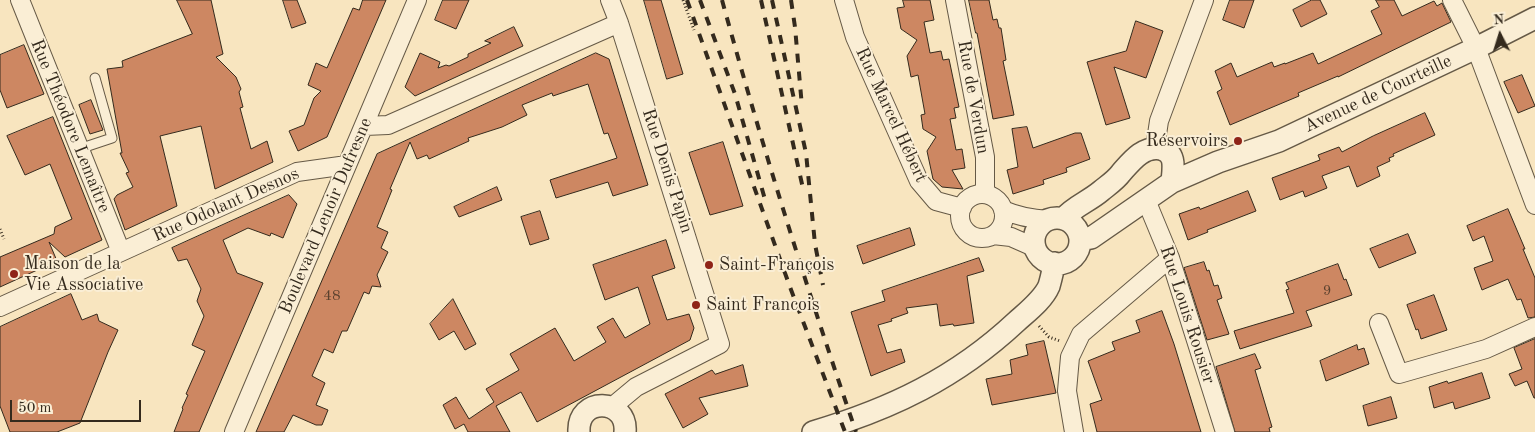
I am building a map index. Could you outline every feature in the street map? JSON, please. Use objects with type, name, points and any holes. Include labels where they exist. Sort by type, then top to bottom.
[{"type":"street","name":"Rue Théodore Lemaître","points":[[20,0],[120,252]]},
{"type":"street","name":"Boulevard Lenoir Dufresne","points":[[234,432],[417,0]]},
{"type":"street","name":"Rue Denis Papin","points":[[610,0],[619,23],[720,344],[636,387],[612,407]]},
{"type":"street","name":"Rue Marcel Hébert","points":[[844,0],[855,37],[919,181],[936,201],[962,208]]},
{"type":"street","name":"Rue de Verdun","points":[[954,0],[985,157],[985,194]]},
{"type":"street","points":[[1164,153],[1159,121],[1204,0]]},
{"type":"street","points":[[1452,0],[1476,48],[1535,205]]},
{"type":"street","name":"Avenue de Courteille","points":[[1080,240],[1091,238],[1172,182],[1218,162],[1280,140],[1476,48],[1535,18]]},
{"type":"street","points":[[365,126],[388,125],[619,23]]},
{"type":"street","points":[[1003,210],[1016,216],[1030,219],[1056,219],[1073,224],[1078,230],[1080,240],[1078,250],[1068,261],[1054,263],[1042,258],[1036,248],[1034,238],[1040,225],[1056,219],[1096,195],[1148,149],[1164,153],[1174,162],[1172,182]]},
{"type":"street","name":"Avenue de Courteille","points":[[1164,153],[1218,162]]},
{"type":"street","name":"Rue Odolant Desnos","points":[[0,308],[297,172],[346,165]]},
{"type":"street","points":[[993,234],[1001,227],[1003,210],[997,200],[985,194],[971,197],[962,208],[961,221],[969,232],[980,237],[993,234],[1011,237],[1036,248]]},
{"type":"street","name":"Rue Louis Rousier","points":[[1146,200],[1170,258],[1225,432]]},
{"type":"street","points":[[1074,432],[1067,391],[1070,357],[1081,334],[1170,258]]},
{"type":"street","points":[[813,432],[878,411],[911,396],[976,356],[1006,332],[1033,306],[1048,287],[1054,263]]},
{"type":"street","points":[[1379,323],[1399,374],[1486,349],[1535,326]]},
{"type":"street","points":[[577,432],[586,411],[598,405],[612,407],[618,412],[623,419],[625,432]]},
{"type":"lane","points":[[79,149],[112,138],[95,78]]},
{"type":"path","points":[[683,0],[694,30]]},
{"type":"path","points":[[0,229],[4,239]]},
{"type":"path","points":[[1036,322],[1049,337],[1075,345]]},
{"type":"building","points":[[177,0],[211,0],[223,54],[216,57],[236,77],[241,89],[239,92],[243,107],[240,108],[251,149],[267,141],[273,162],[215,189],[201,126],[160,136],[177,206],[125,230],[114,199],[117,195],[133,187],[126,173],[129,172],[120,153],[122,153],[107,69],[123,67],[122,61],[192,34]]},
{"type":"building","points":[[283,0],[297,0],[306,23],[292,28]]},
{"type":"building","points":[[363,0],[386,0],[327,137],[298,151],[289,131],[304,125],[314,98],[321,91],[308,85],[316,63],[327,68],[353,8],[359,10]]},
{"type":"building","points":[[443,0],[469,0],[456,29],[435,20]]},
{"type":"building","points":[[644,0],[661,0],[683,74],[667,79]]},
{"type":"building","points":[[903,0],[930,0],[934,20],[924,22],[930,53],[941,51],[943,60],[949,59],[959,107],[954,108],[956,118],[950,119],[956,150],[962,149],[965,168],[952,170],[963,189],[942,187],[933,179],[927,151],[936,137],[923,129],[921,115],[925,114],[918,75],[911,77],[907,56],[917,40],[901,29],[897,8],[904,7]]},
{"type":"building","points":[[969,0],[989,0],[993,20],[997,19],[999,28],[1001,28],[1006,60],[1003,61],[1014,115],[993,119]]},
{"type":"building","points":[[1230,0],[1254,0],[1244,28],[1223,20]]},
{"type":"building","points":[[1312,0],[1320,0],[1327,14],[1301,27],[1293,10]]},
{"type":"building","points":[[1376,0],[1394,0],[1402,16],[1434,1],[1437,6],[1442,3],[1451,22],[1338,77],[1298,93],[1299,96],[1230,125],[1217,92],[1222,89],[1215,71],[1231,63],[1237,77],[1272,62],[1274,67],[1313,53],[1318,64],[1382,34],[1371,11],[1379,7]]},
{"type":"building","points":[[1136,21],[1163,31],[1146,78],[1114,67],[1130,118],[1106,125],[1087,62],[1126,51]]},
{"type":"building","points":[[514,27],[523,46],[415,96],[405,87],[420,53],[440,62],[438,68],[446,65],[449,66],[491,43],[485,41]]},
{"type":"building","points":[[24,45],[44,94],[7,108],[0,90],[0,55]]},
{"type":"building","points":[[596,53],[609,59],[648,185],[613,196],[608,182],[556,198],[550,180],[617,158],[608,133],[604,134],[588,84],[553,96],[552,93],[522,105],[527,115],[502,127],[468,138],[469,141],[429,159],[427,155],[417,159],[410,142],[390,189],[392,190],[377,227],[388,232],[381,248],[388,252],[377,275],[381,287],[372,286],[369,294],[364,292],[347,331],[342,331],[333,353],[324,349],[312,376],[325,383],[316,405],[328,410],[322,425],[316,425],[293,415],[284,432],[256,432],[377,154]]},
{"type":"building","points":[[1522,75],[1535,106],[1518,113],[1504,82]]},
{"type":"building","points":[[91,100],[103,130],[90,134],[79,105]]},
{"type":"building","points":[[1425,113],[1435,135],[1393,154],[1394,156],[1389,158],[1390,161],[1377,167],[1380,176],[1357,187],[1349,166],[1322,176],[1327,188],[1305,197],[1303,191],[1280,200],[1272,178],[1320,160],[1318,155],[1339,147],[1342,152]]},
{"type":"building","points":[[53,117],[102,240],[65,257],[49,242],[57,261],[0,287],[0,257],[54,234],[55,227],[72,219],[50,164],[25,175],[7,136]]},
{"type":"building","points":[[1027,127],[1033,148],[1075,133],[1081,133],[1090,159],[1066,168],[1067,172],[1043,180],[1044,184],[1013,194],[1007,170],[1018,167],[1012,129]]},
{"type":"building","points":[[723,142],[743,206],[710,215],[689,153]]},
{"type":"building","points":[[497,187],[502,200],[459,217],[454,207]]},
{"type":"building","points":[[1248,191],[1256,211],[1207,230],[1208,232],[1188,240],[1179,214],[1199,207],[1200,209]]},
{"type":"building","points":[[289,195],[297,204],[283,238],[271,233],[270,236],[248,228],[223,240],[237,273],[263,283],[199,432],[174,432],[188,395],[186,394],[205,351],[192,345],[204,316],[197,301],[201,289],[187,259],[178,261],[172,248]]},
{"type":"building","points":[[1508,209],[1535,278],[1535,317],[1528,318],[1521,299],[1517,300],[1508,279],[1482,290],[1474,268],[1493,261],[1484,236],[1473,241],[1467,226]]},
{"type":"building","points":[[540,211],[549,239],[530,245],[521,217]]},
{"type":"building","points":[[910,228],[915,245],[863,264],[857,246]]},
{"type":"building","points":[[1408,234],[1416,253],[1379,268],[1370,249]]},
{"type":"building","points":[[666,240],[675,268],[652,276],[667,320],[689,314],[694,328],[690,340],[537,422],[521,392],[496,406],[510,432],[468,432],[464,424],[455,429],[443,405],[456,397],[469,419],[494,402],[486,389],[519,370],[510,354],[555,328],[574,361],[606,342],[597,327],[613,318],[625,338],[650,324],[638,287],[605,300],[593,265]]},
{"type":"building","points":[[979,258],[984,271],[967,276],[974,323],[940,326],[937,304],[906,308],[908,313],[878,325],[887,353],[901,349],[905,362],[871,376],[851,312],[885,301],[882,291]]},
{"type":"building","points":[[1204,262],[1207,271],[1209,270],[1214,286],[1218,285],[1222,298],[1217,300],[1229,334],[1207,340],[1184,268]]},
{"type":"building","points":[[1338,264],[1352,295],[1306,311],[1312,326],[1240,349],[1234,331],[1294,313],[1286,290],[1289,289],[1286,283]]},
{"type":"building","points":[[71,294],[82,320],[97,314],[99,321],[118,330],[80,423],[57,432],[10,432],[0,406],[0,327]]},
{"type":"building","points":[[1434,295],[1447,330],[1421,339],[1407,305]]},
{"type":"building","points":[[453,299],[476,344],[465,350],[454,331],[439,340],[430,324]]},
{"type":"building","points":[[1162,311],[1201,432],[1097,432],[1090,404],[1102,400],[1088,361],[1115,350],[1112,342],[1140,332],[1136,321]]},
{"type":"building","points":[[1535,339],[1534,398],[1527,381],[1515,386],[1509,374],[1522,369],[1514,348]]},
{"type":"building","points":[[1044,341],[1056,393],[992,405],[986,379],[1012,374],[1010,360],[1028,355],[1026,345]]},
{"type":"building","points":[[1357,345],[1358,350],[1364,348],[1369,364],[1326,381],[1320,361]]},
{"type":"building","points":[[1255,354],[1261,368],[1255,370],[1272,427],[1269,428],[1270,432],[1235,432],[1216,367]]},
{"type":"building","points":[[743,365],[748,386],[699,398],[708,414],[683,428],[665,394],[712,370],[715,374]]},
{"type":"building","points":[[1482,373],[1490,398],[1455,409],[1453,402],[1434,408],[1429,387]]},
{"type":"building","points":[[1391,397],[1397,418],[1368,426],[1363,406]]},
{"type":"railway","points":[[687,0],[790,287],[845,432]]},
{"type":"railway","points":[[700,0],[735,94],[766,203]]},
{"type":"railway","points":[[722,0],[786,217],[856,432]]},
{"type":"railway","points":[[761,0],[804,193]]},
{"type":"railway","points":[[772,0],[806,153],[815,244],[823,285]]},
{"type":"railway","points":[[791,0],[802,107]]},
{"type":"place","name":"Réservoirs","points":[[1238,141]]},
{"type":"place","name":"Saint-François","points":[[709,265]]},
{"type":"place","name":"Maison de la Vie Associative","points":[[14,274]]},
{"type":"place","name":"Saint Francois","points":[[696,305]]}]
